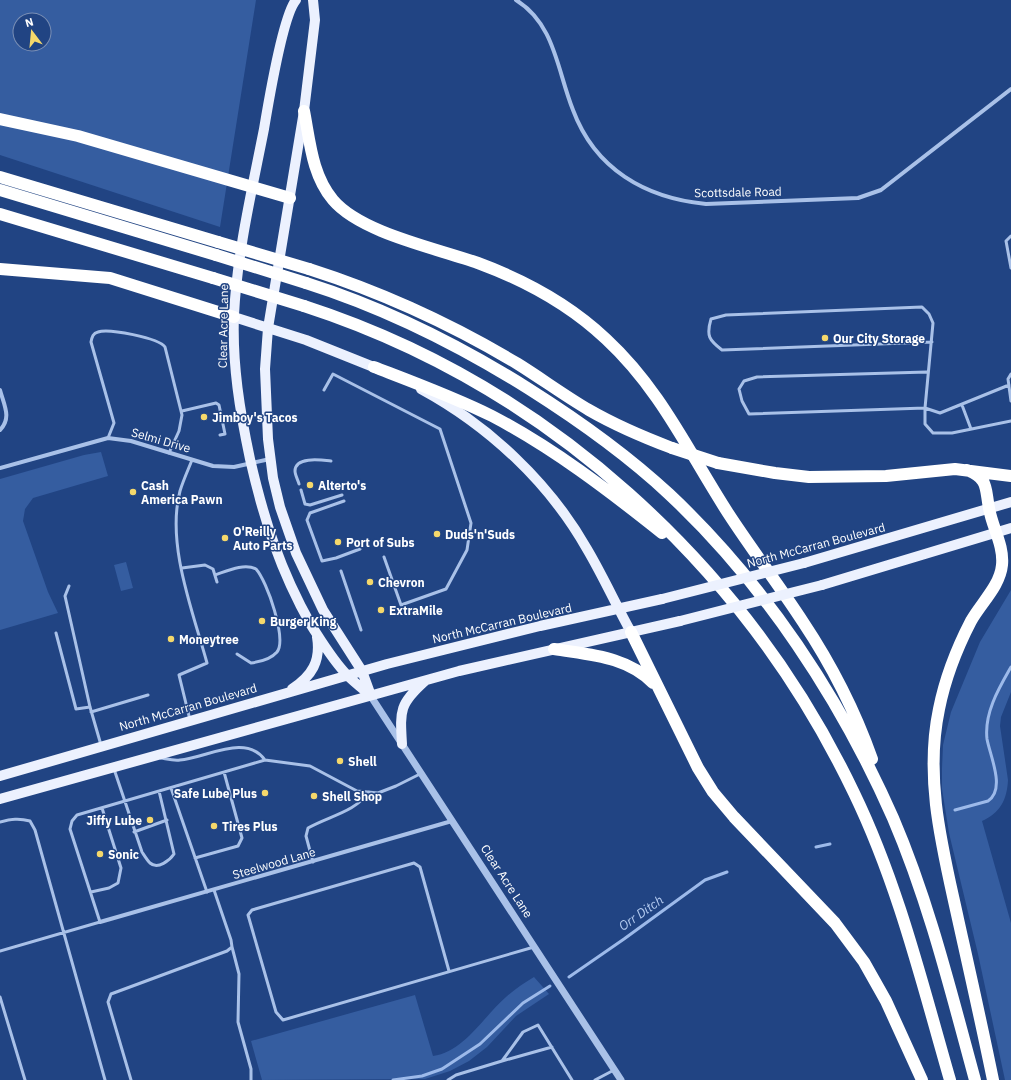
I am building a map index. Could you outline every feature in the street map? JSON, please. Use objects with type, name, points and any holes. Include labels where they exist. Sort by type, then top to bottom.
[{"type":"highway","points":[[304,111],[316,170],[332,199],[345,212],[362,222],[385,232],[504,273],[541,292],[566,307],[605,338],[641,375],[673,420],[726,510],[803,622],[835,677],[865,738],[892,817]]},
{"type":"highway","points":[[0,119],[78,136],[290,198]]},
{"type":"highway","points":[[0,177],[309,269],[375,293],[432,319],[517,364],[595,413],[621,427],[672,448],[718,463],[775,473],[816,477],[879,476],[955,469],[1011,476]]},
{"type":"highway","points":[[0,190],[306,282],[398,318],[440,338],[492,366],[585,427],[621,453],[670,495],[712,538],[751,583],[791,636],[823,685],[857,743],[892,817],[914,870],[975,1080]]},
{"type":"highway","points":[[0,214],[304,306],[344,320],[427,356],[496,395],[549,429],[580,452],[643,505],[693,554],[734,602],[777,659],[828,742],[855,794],[877,846],[900,908],[950,1080]]},
{"type":"highway","points":[[0,269],[110,278],[234,317]]},
{"type":"highway","points":[[374,367],[465,403],[549,449],[611,493],[663,534],[734,602]]},
{"type":"highway","points":[[967,470],[983,479],[987,491],[989,509],[1002,555],[1001,570],[996,582],[972,621],[949,676],[937,719],[933,772],[939,829],[993,1080]]},
{"type":"highway","points":[[631,632],[698,768],[713,792],[734,817],[835,923],[864,962],[886,1001],[922,1080]]},
{"type":"highway","points":[[554,649],[618,660],[637,669],[658,688]]},
{"type":"main road","name":"Clear Acre Lane","points":[[296,0],[288,18],[278,61],[252,188],[238,269],[234,317],[236,372],[251,464],[272,542],[316,633],[348,675],[370,695]]},
{"type":"main road","name":"Clear Acre Lane","points":[[313,0],[315,20],[304,111],[268,328],[265,369],[270,459],[280,507],[296,553],[322,610],[362,671],[370,695]]},
{"type":"main road","points":[[234,317],[313,342],[374,367],[428,393],[458,413],[509,452],[535,476],[565,515],[587,549],[631,632]]},
{"type":"main road","name":"North McCarran Boulevard","points":[[0,776],[362,671],[465,644],[662,599],[804,563],[1011,502]]},
{"type":"main road","points":[[0,799],[428,679],[680,621],[822,585],[1011,528]]},
{"type":"main road","points":[[284,693],[308,677],[315,666],[319,648],[316,633]]},
{"type":"main road","points":[[402,744],[400,718],[403,707],[413,692],[428,679]]},
{"type":"street","name":"Scottsdale Road","points":[[516,0],[530,10],[549,36],[572,110],[588,140],[599,155],[630,181],[647,191],[683,202],[706,204],[858,198],[869,196],[881,190],[1011,89]]},
{"type":"street","points":[[0,390],[8,417],[5,425],[0,430]]},
{"type":"street","name":"Selmi Drive","points":[[0,468],[108,438],[131,441],[213,466],[228,467],[251,464],[270,459]]},
{"type":"street","name":"Clear Acre Lane","points":[[370,695],[621,1080]]},
{"type":"street","name":"Steelwood Lane","points":[[100,922],[452,821]]},
{"type":"lane","points":[[1011,236],[1006,241],[1011,268]]},
{"type":"lane","points":[[932,342],[722,350],[711,342],[708,330],[711,319],[726,315],[922,307],[929,314],[933,323],[932,342],[927,372],[925,424],[933,433],[952,433],[1011,421]]},
{"type":"lane","points":[[108,438],[114,423],[91,342],[92,337],[99,331],[113,331],[163,344],[182,411],[182,420],[169,453]]},
{"type":"lane","points":[[927,372],[757,377],[744,381],[739,389],[742,401],[748,414],[925,408],[940,413],[1009,385]]},
{"type":"lane","points":[[324,390],[333,374],[440,429],[471,523],[467,550],[446,589],[400,605],[384,557]]},
{"type":"lane","points":[[1011,374],[1008,379],[1011,401]]},
{"type":"lane","points":[[182,411],[216,403],[219,405],[225,434],[220,435]]},
{"type":"lane","points":[[962,405],[971,429]]},
{"type":"lane","points":[[299,484],[295,472],[296,467],[301,462],[312,459],[331,461]]},
{"type":"lane","points":[[190,720],[179,675],[207,663],[179,552],[177,516],[180,491],[192,460]]},
{"type":"lane","points":[[301,490],[305,504],[310,505],[342,495]]},
{"type":"lane","points":[[344,501],[310,513],[307,520],[322,561],[336,558],[360,549]]},
{"type":"lane","points":[[182,568],[205,566],[213,569],[217,582]]},
{"type":"lane","points":[[216,575],[240,568],[248,567],[256,569],[263,582],[278,623],[281,642],[277,652],[262,661],[251,663],[237,654]]},
{"type":"lane","points":[[341,571],[362,630]]},
{"type":"lane","points":[[69,586],[65,596],[90,707],[101,746]]},
{"type":"lane","points":[[56,633],[76,709],[90,707]]},
{"type":"lane","points":[[92,712],[148,695]]},
{"type":"lane","points":[[154,757],[179,760],[238,748],[254,749],[265,760]]},
{"type":"lane","points":[[0,951],[100,922],[70,830],[76,815],[265,760],[310,766],[357,791],[378,792],[396,786],[421,774]]},
{"type":"lane","points":[[113,767],[142,852],[149,863],[154,864],[165,863],[174,854],[167,820],[158,791]]},
{"type":"lane","points":[[195,858],[238,846],[242,838],[224,772]]},
{"type":"lane","points":[[171,788],[207,892]]},
{"type":"lane","points":[[313,862],[306,836],[308,828],[347,811],[363,801],[369,792]]},
{"type":"lane","points":[[91,892],[109,888],[118,883],[120,876],[121,868],[102,808]]},
{"type":"lane","points":[[0,822],[11,819],[30,821],[35,830],[105,1080]]},
{"type":"lane","points":[[134,832],[167,820]]},
{"type":"lane","points":[[449,971],[420,867],[414,863],[252,910],[248,915],[276,1012],[283,1020],[534,947]]},
{"type":"lane","points":[[214,890],[231,940],[239,974],[238,1022],[251,1069],[251,1080]]},
{"type":"lane","points":[[131,1080],[108,1002],[111,994],[227,951],[232,947]]},
{"type":"lane","points":[[0,998],[25,1080]]},
{"type":"lane","points":[[502,1061],[523,1032],[538,1025],[571,1080]]},
{"type":"lane","points":[[448,1080],[456,1075],[552,1047]]},
{"type":"lane","points":[[595,1080],[614,1070]]},
{"type":"shaded area","points":[[0,0],[256,0],[220,227],[0,155]]},
{"type":"shaded area","points":[[101,452],[108,476],[33,498],[25,509],[23,521],[48,592],[58,613],[0,630],[0,479],[84,455]]},
{"type":"shaded area","points":[[126,562],[133,588],[121,591],[114,565]]},
{"type":"shaded area","points":[[1011,590],[1011,692],[1001,717],[1000,726],[1008,780],[1004,800],[998,810],[982,821],[1011,923],[1011,1080],[1005,1080],[978,954],[949,833],[942,789],[942,768],[943,745],[951,712],[980,642]]},
{"type":"shaded area","points":[[534,977],[549,994],[516,1016],[487,1047],[469,1061],[450,1071],[425,1079],[262,1080],[251,1041],[415,995],[433,1056],[444,1053],[464,1041],[506,997]]},
{"type":"waterway","name":"Orr Ditch","points":[[955,810],[988,801],[993,796],[996,789],[995,772],[987,739],[988,720],[993,701],[1011,667]]},
{"type":"waterway","name":"Orr Ditch","points":[[816,847],[830,844]]},
{"type":"waterway","name":"Orr Ditch","points":[[569,977],[705,880],[727,872]]},
{"type":"waterway","name":"Orr Ditch","points":[[393,1080],[422,1076],[442,1069],[480,1044],[523,1003],[550,986]]},
{"type":"place","name":"Our City Storage","points":[[825,338]]},
{"type":"place","name":"Jimboy's Tacos","points":[[204,417]]},
{"type":"place","name":"Alterto's","points":[[310,485]]},
{"type":"place","name":"Cash America Pawn","points":[[133,492]]},
{"type":"place","name":"Duds'n'Suds","points":[[437,534]]},
{"type":"place","name":"O'Reilly Auto Parts","points":[[225,538]]},
{"type":"place","name":"Port of Subs","points":[[338,542]]},
{"type":"place","name":"Chevron","points":[[370,582]]},
{"type":"place","name":"ExtraMile","points":[[381,610]]},
{"type":"place","name":"Burger King","points":[[262,621]]},
{"type":"place","name":"Moneytree","points":[[171,639]]},
{"type":"place","name":"Shell","points":[[340,761]]},
{"type":"place","name":"Safe Lube Plus","points":[[265,793]]},
{"type":"place","name":"Shell Shop","points":[[314,796]]},
{"type":"place","name":"Jiffy Lube","points":[[150,820]]},
{"type":"place","name":"Tires Plus","points":[[214,826]]},
{"type":"place","name":"Sonic","points":[[100,854]]}]
